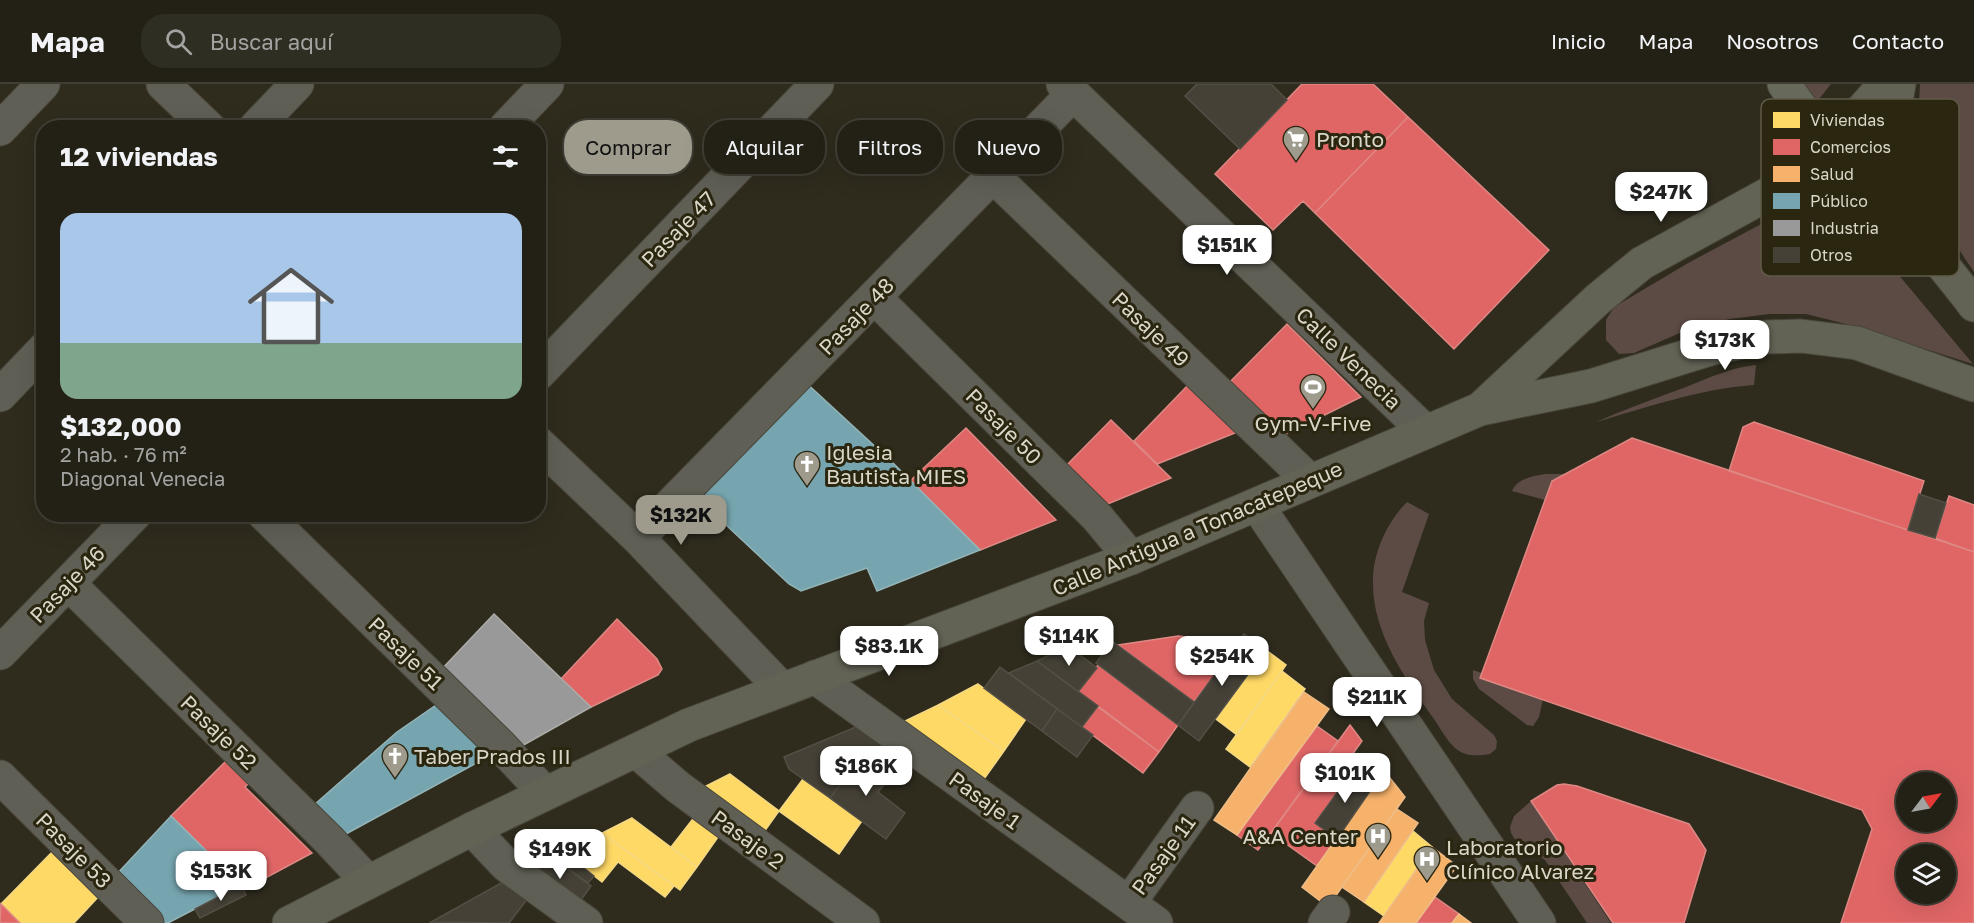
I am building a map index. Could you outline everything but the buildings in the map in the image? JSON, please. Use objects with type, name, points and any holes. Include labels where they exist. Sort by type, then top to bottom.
[{"type":"highway","points":[[1784,84],[1795,99]]},
{"type":"main road","name":"Calle Antigua a Tonacatepeque","points":[[1872,99],[1885,84]]},
{"type":"main road","points":[[1897,99],[1899,84]]},
{"type":"main road","name":"Calle Antigua a Tonacatepeque","points":[[1480,409],[1598,299],[1642,263],[1761,198]]},
{"type":"main road","points":[[1952,276],[1974,305]]},
{"type":"main road","name":"Calle Antigua a Tonacatepeque","points":[[309,919],[368,882],[545,793],[689,725],[1131,558],[1480,409],[1592,386],[1713,348],[1767,337],[1801,336],[1857,343],[1974,385]]},
{"type":"street","points":[[0,129],[44,84]]},
{"type":"street","points":[[163,84],[201,120]]},
{"type":"street","points":[[263,120],[297,84]]},
{"type":"street","points":[[513,120],[547,84]]},
{"type":"street","name":"Pasaje 47","points":[[546,366],[817,84]]},
{"type":"street","name":"Pasaje 48","points":[[638,538],[993,176],[1068,89]]},
{"type":"street","name":"Calle Venecia","points":[[1068,89],[1426,432]]},
{"type":"street","name":"Pasaje 49","points":[[993,176],[1310,481]]},
{"type":"street","name":"Pasaje 50","points":[[874,297],[1097,517],[1131,558]]},
{"type":"street","points":[[0,395],[36,357]]},
{"type":"street","points":[[546,451],[638,538],[782,689]]},
{"type":"street","points":[[1257,505],[1538,923]]},
{"type":"street","name":"Pasaje 46","points":[[0,654],[127,522]]},
{"type":"street","name":"Pasaje 51","points":[[272,522],[500,745],[545,793]]},
{"type":"street","name":"Pasaje 52","points":[[68,584],[329,840],[368,882]]},
{"type":"street","name":"Pasaje 1","points":[[815,677],[1156,923]]},
{"type":"street","name":"Pasaje 2","points":[[636,750],[678,787],[863,923]]},
{"type":"street","name":"Pasaje 53","points":[[0,777],[147,923]]},
{"type":"street","name":"Pasaje 11","points":[[1129,903],[1197,808]]},
{"type":"street","points":[[472,829],[506,865],[586,923]]},
{"type":"shaded area","points":[[1802,84],[1831,84],[1819,99],[1813,99]]},
{"type":"shaded area","points":[[1920,84],[1974,84],[1974,272],[1959,250],[1959,99],[1919,99]]},
{"type":"shaded area","points":[[1761,224],[1761,276],[1900,276],[1973,364],[1846,324],[1806,314],[1769,314],[1730,319],[1689,329],[1634,353],[1619,354],[1606,340],[1606,320],[1614,307],[1690,262]]},
{"type":"shaded area","points":[[1756,365],[1754,385],[1714,390],[1596,422],[1721,373]]},
{"type":"shaded area","points":[[1545,474],[1564,474],[1552,481],[1545,500],[1512,491],[1521,481]]},
{"type":"shaded area","points":[[1407,502],[1429,514],[1402,592],[1429,603],[1424,621],[1425,640],[1434,670],[1452,699],[1494,735],[1497,741],[1496,749],[1490,754],[1467,754],[1459,751],[1449,742],[1402,672],[1379,621],[1374,603],[1375,561],[1387,529]]},
{"type":"shaded area","points":[[1473,670],[1482,673],[1480,678],[1543,699],[1539,717],[1533,726],[1527,725],[1479,689],[1473,679]]},
{"type":"shaded area","points":[[1531,801],[1611,923],[1587,923],[1545,860],[1517,843],[1510,827],[1514,816]]},
{"type":"place","name":"Pronto","points":[[1296,162]]},
{"type":"place","name":"Gym-V-Five","points":[[1313,410]]},
{"type":"place","name":"Iglesia Bautista MIES","points":[[807,487]]},
{"type":"place","name":"Taber Prados III","points":[[395,779]]},
{"type":"place","name":"A&A Center","points":[[1378,859]]},
{"type":"place","name":"Laboratorio Clínico Alvarez","points":[[1427,882]]}]
